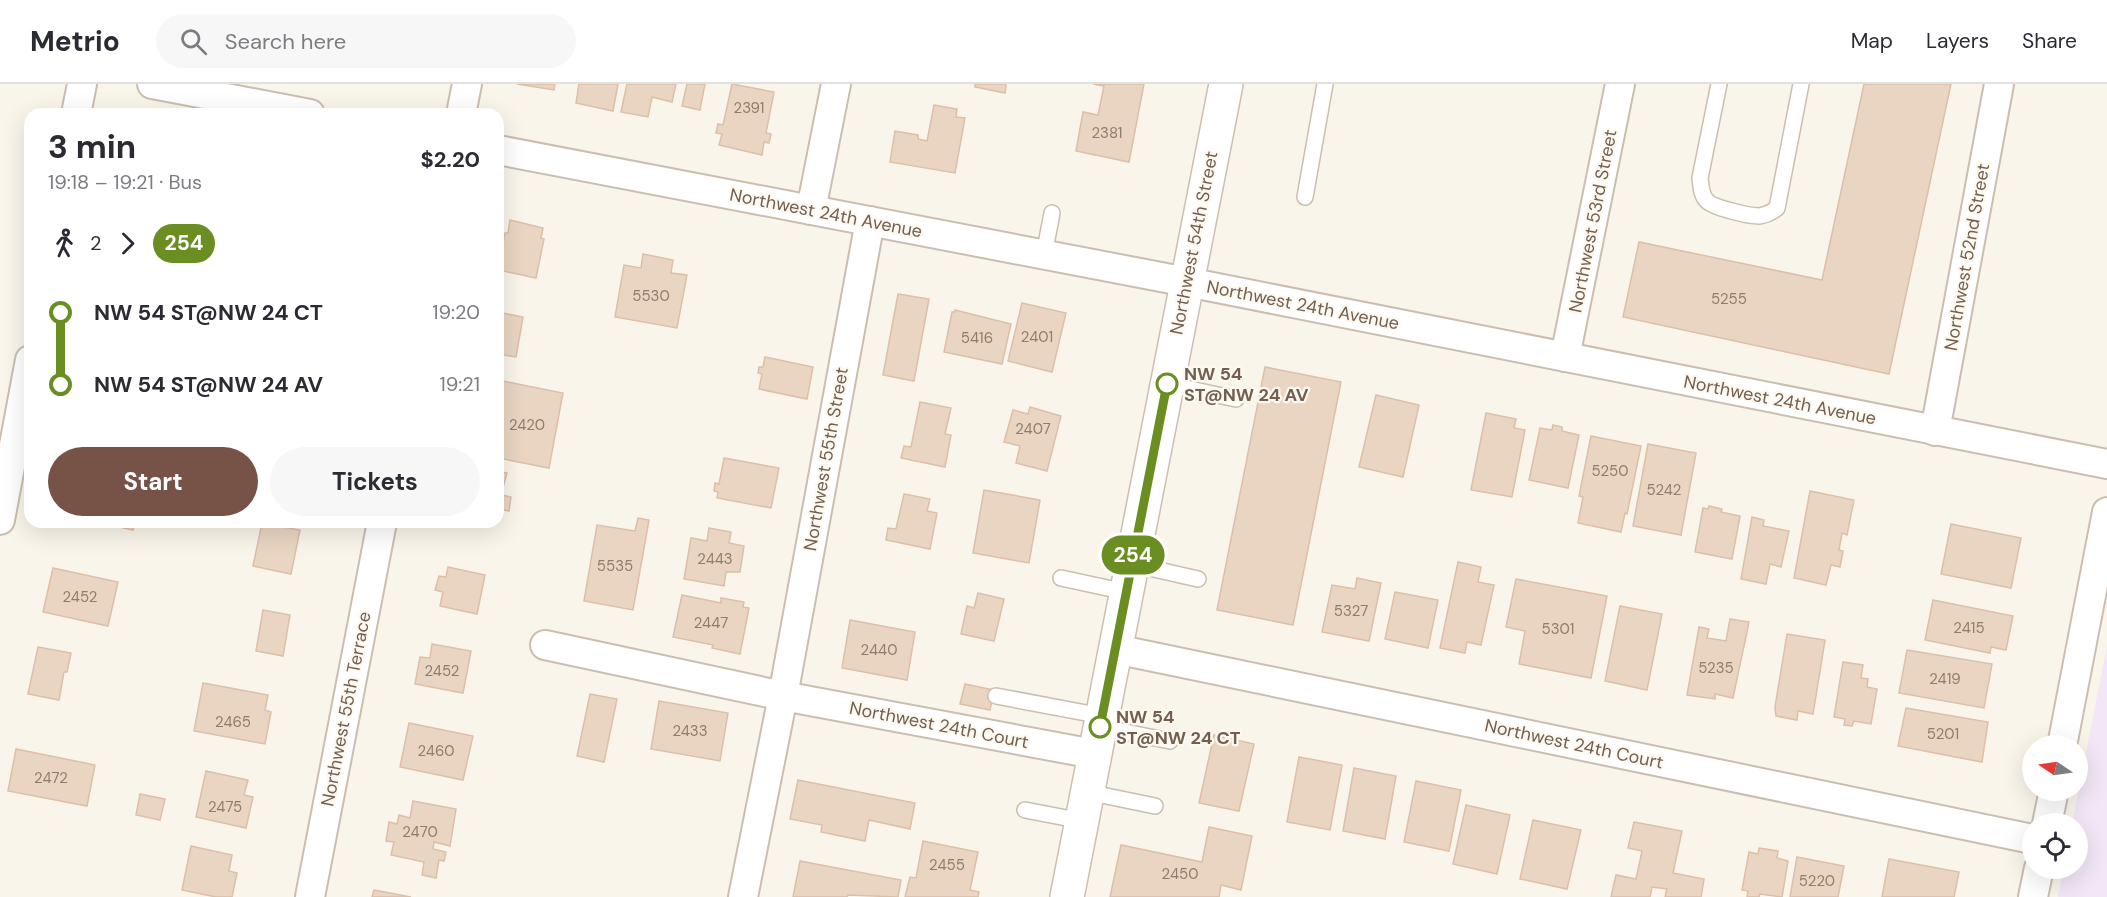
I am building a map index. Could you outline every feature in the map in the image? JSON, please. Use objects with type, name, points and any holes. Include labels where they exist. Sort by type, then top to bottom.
[{"type":"main road","name":"Northwest 54th Street","points":[[1067,897],[1226,84]]},
{"type":"street","points":[[77,108],[82,84]]},
{"type":"street","points":[[152,84],[278,108]]},
{"type":"street","points":[[462,108],[467,84]]},
{"type":"street","points":[[811,210],[836,84]]},
{"type":"street","name":"Northwest 53rd Street","points":[[1565,357],[1620,84]]},
{"type":"street","name":"Northwest 52nd Street","points":[[1935,431],[1999,84]]},
{"type":"street","name":"Northwest 24th Avenue","points":[[504,151],[1187,282],[2107,464]]},
{"type":"street","name":"Northwest 55th Street","points":[[783,696],[870,221]]},
{"type":"street","points":[[0,520],[24,392]]},
{"type":"street","points":[[2064,735],[2107,512]]},
{"type":"street","name":"Northwest 55th Terrace","points":[[310,897],[381,528]]},
{"type":"street","name":"Northwest 24th Court","points":[[545,645],[783,696],[1099,733]]},
{"type":"street","name":"Northwest 24th Court","points":[[1115,649],[2022,836]]},
{"type":"street","points":[[743,897],[783,696]]},
{"type":"street","points":[[2033,897],[2036,879]]},
{"type":"lane","points":[[1305,197],[1325,84]]},
{"type":"lane","points":[[1719,84],[1700,178],[1702,192],[1707,201],[1715,206],[1758,216],[1770,214],[1777,208],[1802,84]]},
{"type":"lane","points":[[1044,255],[1052,213]]},
{"type":"lane","points":[[1167,384],[1236,399]]},
{"type":"lane","points":[[1061,578],[1198,579]]},
{"type":"lane","points":[[996,696],[1099,733],[1170,741]]},
{"type":"lane","points":[[1025,810],[1085,806],[1155,807]]},
{"type":"shaded area","points":[[2107,646],[2107,897],[2058,897],[2061,879],[2088,879],[2088,813],[2074,813],[2076,801],[2088,801],[2088,742]]},
{"type":"building","points":[[517,84],[555,84],[554,90]]},
{"type":"building","points":[[579,84],[618,84],[613,111],[576,103]]},
{"type":"building","points":[[627,84],[676,84],[672,102],[652,97],[648,117],[621,112]]},
{"type":"building","points":[[687,84],[705,84],[700,110],[682,106]]},
{"type":"building","points":[[732,84],[774,92],[766,133],[771,134],[769,143],[764,142],[762,155],[719,145],[722,134],[716,133],[718,124],[723,125]]},
{"type":"building","points":[[975,84],[1006,84],[1005,93],[975,87]]},
{"type":"building","points":[[1093,84],[1144,84],[1129,162],[1076,151],[1083,112],[1098,115],[1104,86]]},
{"type":"building","points":[[1864,84],[1951,84],[1889,374],[1623,317],[1639,242],[1822,280]]},
{"type":"building","points":[[934,105],[957,109],[956,117],[965,118],[955,173],[890,162],[895,131],[918,135],[918,139],[927,141]]},
{"type":"building","points":[[510,220],[543,228],[541,238],[544,239],[536,278],[504,271],[504,238],[505,233],[508,233]]},
{"type":"building","points":[[643,254],[673,260],[671,273],[687,275],[677,328],[615,317],[624,265],[641,268]]},
{"type":"building","points":[[898,294],[929,299],[914,381],[883,375]]},
{"type":"building","points":[[1022,303],[1066,313],[1052,372],[1008,361]]},
{"type":"building","points":[[955,310],[1011,324],[1002,364],[944,352],[952,312]]},
{"type":"building","points":[[504,313],[523,317],[516,357],[504,355]]},
{"type":"building","points":[[765,357],[813,367],[807,399],[759,389],[762,374],[758,373],[759,367],[763,367]]},
{"type":"building","points":[[1265,367],[1341,382],[1293,625],[1217,610]]},
{"type":"building","points":[[504,381],[563,393],[549,468],[504,459]]},
{"type":"building","points":[[1376,395],[1419,405],[1403,477],[1359,467]]},
{"type":"building","points":[[920,402],[951,408],[945,434],[951,435],[945,467],[901,458],[904,446],[911,447]]},
{"type":"building","points":[[1030,407],[1061,416],[1047,471],[1016,463],[1020,446],[1004,442],[1013,410],[1028,414]]},
{"type":"building","points":[[1486,413],[1516,419],[1514,428],[1525,430],[1512,497],[1471,490]]},
{"type":"building","points":[[1553,425],[1562,427],[1562,431],[1579,435],[1568,488],[1529,480],[1540,428],[1552,430]]},
{"type":"building","points":[[1591,436],[1641,446],[1621,532],[1578,523],[1583,497],[1579,496]]},
{"type":"building","points":[[1648,444],[1696,453],[1681,535],[1633,526]]},
{"type":"building","points":[[724,458],[779,468],[771,508],[717,498],[718,492],[714,491],[715,483],[719,484]]},
{"type":"building","points":[[984,490],[1040,500],[1029,563],[973,553]]},
{"type":"building","points":[[1810,491],[1854,500],[1847,535],[1842,533],[1839,550],[1843,551],[1840,567],[1831,565],[1826,585],[1794,578]]},
{"type":"building","points":[[904,494],[930,499],[927,511],[937,513],[930,549],[886,540],[888,528],[896,529]]},
{"type":"building","points":[[504,496],[511,497],[509,511],[504,510]]},
{"type":"building","points":[[1709,506],[1722,509],[1721,512],[1740,516],[1732,559],[1695,552],[1703,508],[1708,509]]},
{"type":"building","points":[[1752,517],[1764,520],[1763,526],[1789,531],[1781,567],[1770,564],[1766,584],[1741,579]]},
{"type":"building","points":[[638,518],[649,520],[633,610],[584,601],[597,525],[635,531]]},
{"type":"building","points":[[1951,524],[2021,538],[2011,588],[1941,574]]},
{"type":"building","points":[[261,528],[300,530],[291,574],[253,566]]},
{"type":"building","points":[[709,528],[731,532],[729,543],[744,546],[740,572],[726,572],[724,586],[684,579],[691,538],[707,541]]},
{"type":"building","points":[[1458,562],[1481,567],[1478,582],[1494,585],[1481,645],[1467,642],[1465,653],[1440,648]]},
{"type":"building","points":[[448,567],[485,575],[477,614],[440,606],[443,592],[435,590],[439,576],[446,577]]},
{"type":"building","points":[[53,568],[118,582],[108,626],[43,612]]},
{"type":"building","points":[[1357,578],[1381,583],[1369,641],[1322,632],[1332,585],[1355,589]]},
{"type":"building","points":[[1516,579],[1607,596],[1591,678],[1519,664],[1525,631],[1506,627]]},
{"type":"building","points":[[1395,592],[1438,600],[1428,648],[1385,639]]},
{"type":"building","points":[[978,593],[1004,599],[994,641],[961,634],[967,606],[974,608]]},
{"type":"building","points":[[682,595],[721,603],[721,598],[744,602],[743,607],[749,608],[740,654],[712,648],[713,645],[673,637]]},
{"type":"building","points":[[1933,600],[2013,616],[2006,650],[1991,647],[1990,653],[1925,640]]},
{"type":"building","points":[[1620,606],[1662,614],[1647,690],[1605,681]]},
{"type":"building","points":[[263,610],[290,615],[283,656],[256,651]]},
{"type":"building","points":[[1730,619],[1749,622],[1733,698],[1715,694],[1715,699],[1687,695],[1699,627],[1709,629],[1707,638],[1726,641]]},
{"type":"building","points":[[850,620],[915,632],[907,680],[842,668]]},
{"type":"building","points":[[1787,634],[1825,640],[1813,714],[1798,711],[1797,720],[1776,716],[1775,707]]},
{"type":"building","points":[[432,644],[471,651],[463,693],[415,684],[420,657],[430,658]]},
{"type":"building","points":[[38,647],[71,653],[67,672],[64,672],[59,700],[28,694]]},
{"type":"building","points":[[1907,650],[1992,664],[1984,708],[1899,693]]},
{"type":"building","points":[[1843,662],[1863,665],[1861,678],[1868,679],[1867,687],[1877,689],[1871,724],[1854,721],[1852,726],[1844,725],[1845,719],[1834,717]]},
{"type":"building","points":[[203,683],[268,695],[265,710],[271,712],[265,744],[194,731]]},
{"type":"building","points":[[965,684],[994,690],[990,710],[960,704]]},
{"type":"building","points":[[590,694],[617,699],[604,762],[577,756]]},
{"type":"building","points":[[659,701],[728,713],[720,761],[651,749]]},
{"type":"building","points":[[1906,708],[1988,722],[1982,762],[1898,746]]},
{"type":"building","points":[[409,723],[473,736],[463,780],[400,767]]},
{"type":"building","points":[[1214,735],[1254,744],[1239,811],[1199,803]]},
{"type":"building","points":[[16,749],[95,765],[87,806],[8,791]]},
{"type":"building","points":[[1299,757],[1342,765],[1330,830],[1287,822]]},
{"type":"building","points":[[1354,768],[1396,776],[1385,839],[1343,831]]},
{"type":"building","points":[[206,771],[248,780],[244,795],[253,797],[246,828],[196,817]]},
{"type":"building","points":[[798,780],[915,803],[910,829],[869,820],[865,841],[821,832],[822,825],[790,819]]},
{"type":"building","points":[[1416,781],[1461,790],[1449,851],[1404,842]]},
{"type":"building","points":[[140,794],[165,799],[160,820],[136,815]]},
{"type":"building","points":[[413,801],[456,809],[450,846],[434,842],[433,849],[446,852],[444,861],[439,860],[436,878],[422,875],[424,862],[391,855],[394,842],[386,841],[389,822],[397,824],[399,815],[410,818]]},
{"type":"building","points":[[1466,805],[1510,815],[1497,874],[1453,864]]},
{"type":"building","points":[[1533,820],[1581,830],[1567,889],[1520,879]]},
{"type":"building","points":[[1634,822],[1682,831],[1673,873],[1704,879],[1701,897],[1665,897],[1667,889],[1652,887],[1650,897],[1611,897],[1616,875],[1636,879],[1642,851],[1628,848]]},
{"type":"building","points":[[1209,827],[1252,836],[1241,890],[1221,885],[1219,897],[1110,897],[1121,845],[1202,862]]},
{"type":"building","points":[[923,841],[978,852],[970,890],[979,892],[978,897],[905,897],[910,877],[916,878]]},
{"type":"building","points":[[191,846],[232,855],[229,871],[237,873],[232,897],[216,897],[182,890]]},
{"type":"building","points":[[1759,848],[1778,851],[1777,858],[1788,861],[1782,897],[1760,894],[1759,897],[1747,897],[1748,891],[1742,890],[1749,852],[1758,854]]},
{"type":"building","points":[[1797,857],[1844,866],[1838,897],[1790,897]]},
{"type":"building","points":[[1889,859],[1959,872],[1954,897],[1882,897]]},
{"type":"building","points":[[800,861],[901,880],[898,897],[848,895],[847,897],[793,897]]},
{"type":"building","points":[[374,890],[411,897],[372,897]]},
{"type":"bus line","name":"254","points":[[1100,727],[1167,384]]},
{"type":"place","name":"NW 54 ST@NW 24 AV","points":[[1167,384]]},
{"type":"place","name":"NW 54 ST@NW 24 CT","points":[[1100,727]]}]
